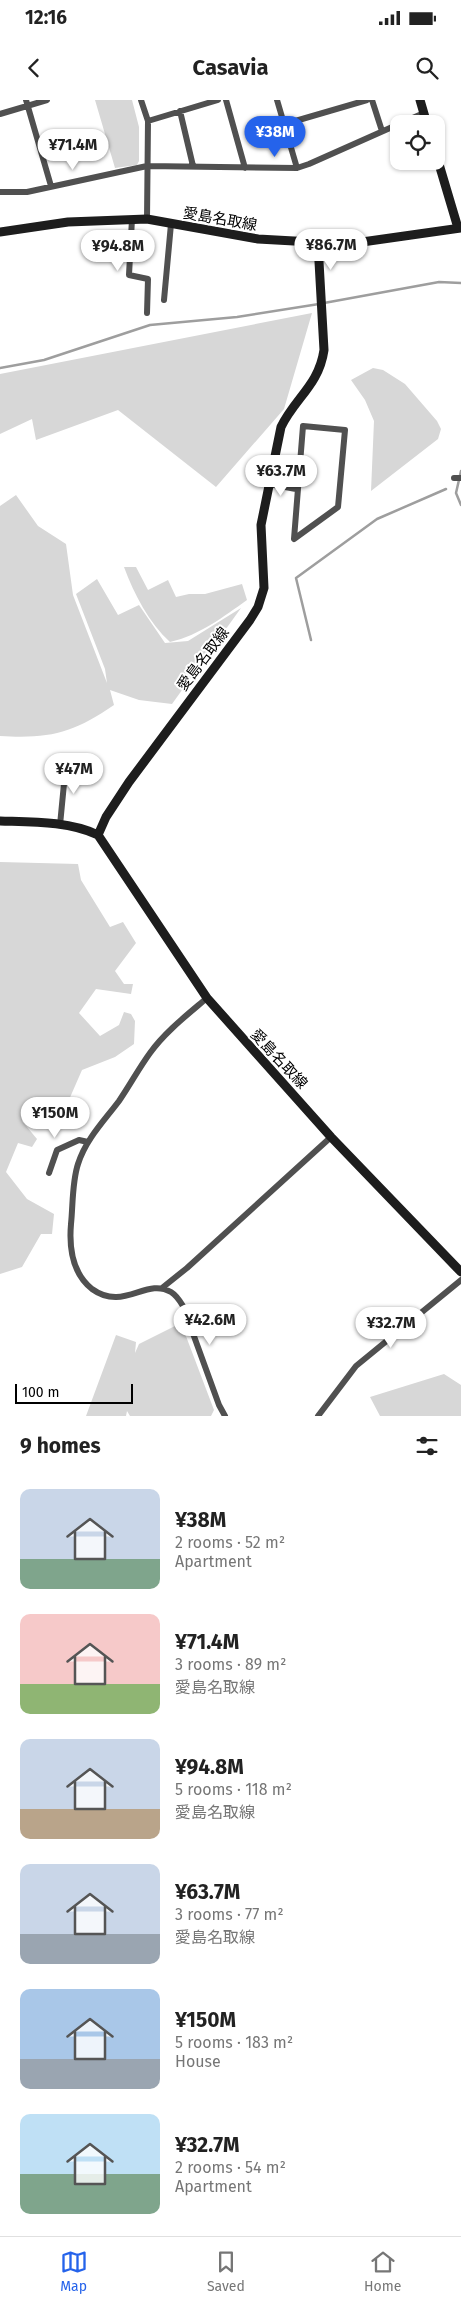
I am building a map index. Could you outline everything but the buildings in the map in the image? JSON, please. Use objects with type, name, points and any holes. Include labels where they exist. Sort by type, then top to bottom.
[{"type":"main road","points":[[420,100],[424,113]]},
{"type":"main road","points":[[318,244],[381,241],[460,228],[441,170]]},
{"type":"main road","name":"愛島名取線","points":[[0,232],[68,222],[148,219],[258,239],[318,244],[324,350],[322,364],[315,379],[281,427],[261,525],[264,588],[258,606],[129,782],[106,817],[98,835],[207,998],[331,1137],[461,1272]]},
{"type":"main road","points":[[0,821],[60,825],[90,831],[98,835]]},
{"type":"street","points":[[0,114],[27,103],[47,100]]},
{"type":"street","points":[[141,100],[148,121],[148,219]]},
{"type":"street","points":[[148,121],[218,100]]},
{"type":"street","points":[[226,100],[245,168]]},
{"type":"street","points":[[277,100],[297,168]]},
{"type":"street","points":[[285,124],[367,100]]},
{"type":"street","points":[[372,100],[382,131]]},
{"type":"street","points":[[27,103],[51,186]]},
{"type":"street","points":[[180,111],[193,166]]},
{"type":"street","points":[[419,115],[424,113]]},
{"type":"street","points":[[0,191],[27,192],[147,166],[297,168],[390,128]]},
{"type":"street","points":[[132,219],[129,275],[148,279],[147,313]]},
{"type":"street","points":[[164,300],[170,224]]},
{"type":"street","points":[[288,544],[294,540],[338,506],[345,430],[303,426],[296,489],[294,540]]},
{"type":"street","points":[[270,484],[296,489]]},
{"type":"street","points":[[60,825],[66,763]]},
{"type":"street","points":[[207,998],[177,1024],[150,1053],[119,1101],[88,1142],[78,1165],[70,1239],[72,1260],[81,1276],[92,1288],[108,1298],[125,1297],[151,1289],[162,1288],[173,1292],[183,1306],[223,1415]]},
{"type":"street","points":[[162,1288],[187,1268],[331,1137]]},
{"type":"street","points":[[49,1173],[57,1150],[79,1140],[88,1142]]},
{"type":"street","points":[[318,1416],[356,1366],[461,1280]]},
{"type":"shaded area","points":[[95,100],[132,100],[139,127],[139,161],[137,165],[115,168]]},
{"type":"shaded area","points":[[312,313],[284,409],[216,487],[118,410],[36,440],[32,419],[0,434],[0,374]]},
{"type":"shaded area","points":[[373,368],[383,370],[405,384],[437,421],[441,429],[438,439],[371,491],[374,421],[365,400],[351,380]]},
{"type":"shaded area","points":[[16,495],[38,526],[66,544],[73,595],[107,683],[105,669],[76,594],[97,579],[118,615],[139,605],[165,643],[188,641],[241,608],[172,704],[139,700],[110,690],[114,705],[73,728],[47,735],[0,736],[0,506]]},
{"type":"shaded area","points":[[124,567],[136,567],[148,590],[168,580],[176,597],[189,594],[205,594],[242,584],[247,600],[201,630],[170,642],[155,626],[143,607]]},
{"type":"shaded area","points":[[0,862],[78,864],[81,880],[110,927],[123,922],[136,943],[115,971],[124,984],[133,984],[131,994],[96,989],[79,1013],[100,1036],[119,1025],[124,1012],[131,1014],[135,1021],[134,1044],[115,1057],[82,1070],[68,1102],[53,1097],[29,1103],[22,1121],[37,1139],[32,1147],[18,1143],[6,1172],[27,1199],[54,1214],[52,1234],[41,1234],[22,1267],[0,1274]]},
{"type":"shaded area","points":[[181,1323],[214,1410],[211,1416],[130,1416],[127,1411],[126,1416],[86,1416],[116,1335],[136,1342],[135,1353],[139,1344]]},
{"type":"shaded area","points":[[444,1374],[461,1385],[461,1416],[380,1416],[370,1397]]},
{"type":"waterway","points":[[324,303],[439,282],[461,283]]},
{"type":"waterway","points":[[0,368],[44,360],[150,325],[237,317],[319,304]]},
{"type":"waterway","points":[[461,471],[456,493],[461,505]]},
{"type":"waterway","points":[[311,640],[296,578],[377,519],[446,489]]}]
